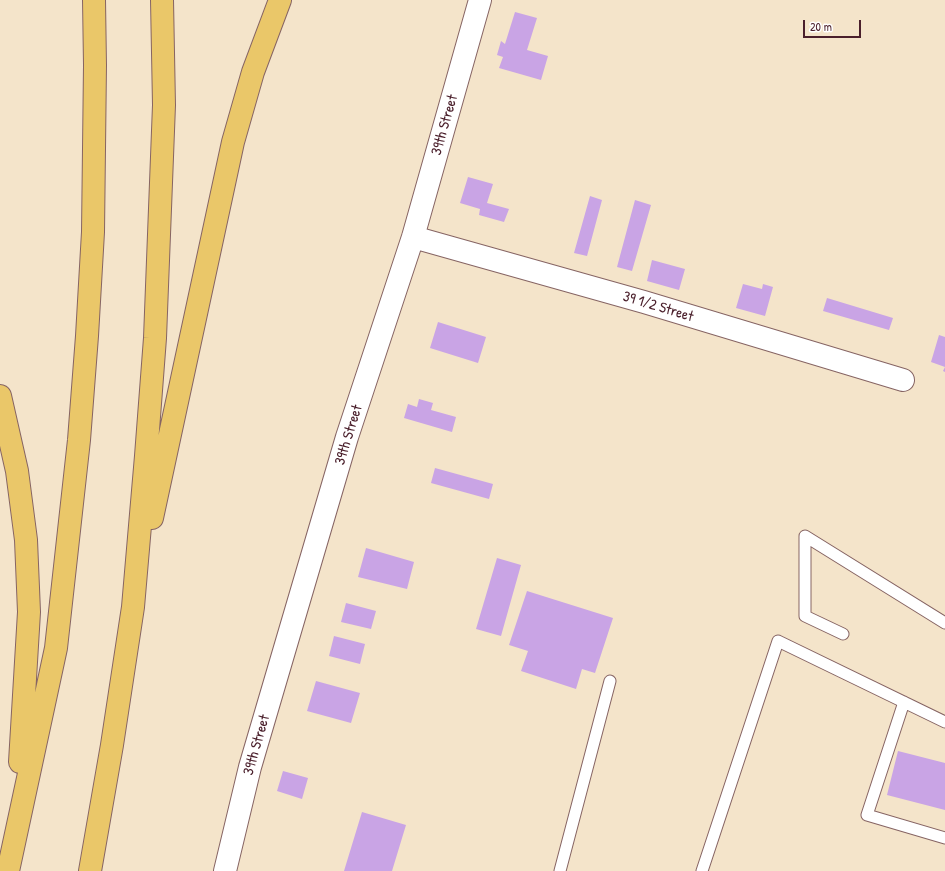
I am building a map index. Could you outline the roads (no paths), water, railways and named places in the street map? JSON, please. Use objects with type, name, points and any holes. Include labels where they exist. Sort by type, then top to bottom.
[{"type":"highway","points":[[8,871],[56,648],[79,440],[93,232],[95,65],[94,0]]},
{"type":"highway","points":[[133,607],[155,338],[164,105],[162,0]]},
{"type":"highway","points":[[90,871],[112,745],[133,607],[197,318],[233,142],[253,72],[280,0]]},
{"type":"highway","points":[[0,396],[17,471],[24,525],[29,612],[23,728],[13,850]]},
{"type":"street","name":"39th Street","points":[[225,871],[250,767],[343,453],[413,237],[480,0]]},
{"type":"street","name":"39 1/2 Street","points":[[413,237],[644,302],[903,380]]},
{"type":"lane","points":[[843,634],[805,616],[806,536],[945,623]]},
{"type":"lane","points":[[702,871],[778,641],[945,722]]},
{"type":"lane","points":[[560,871],[610,681]]},
{"type":"lane","points":[[904,702],[867,815],[945,838]]}]
